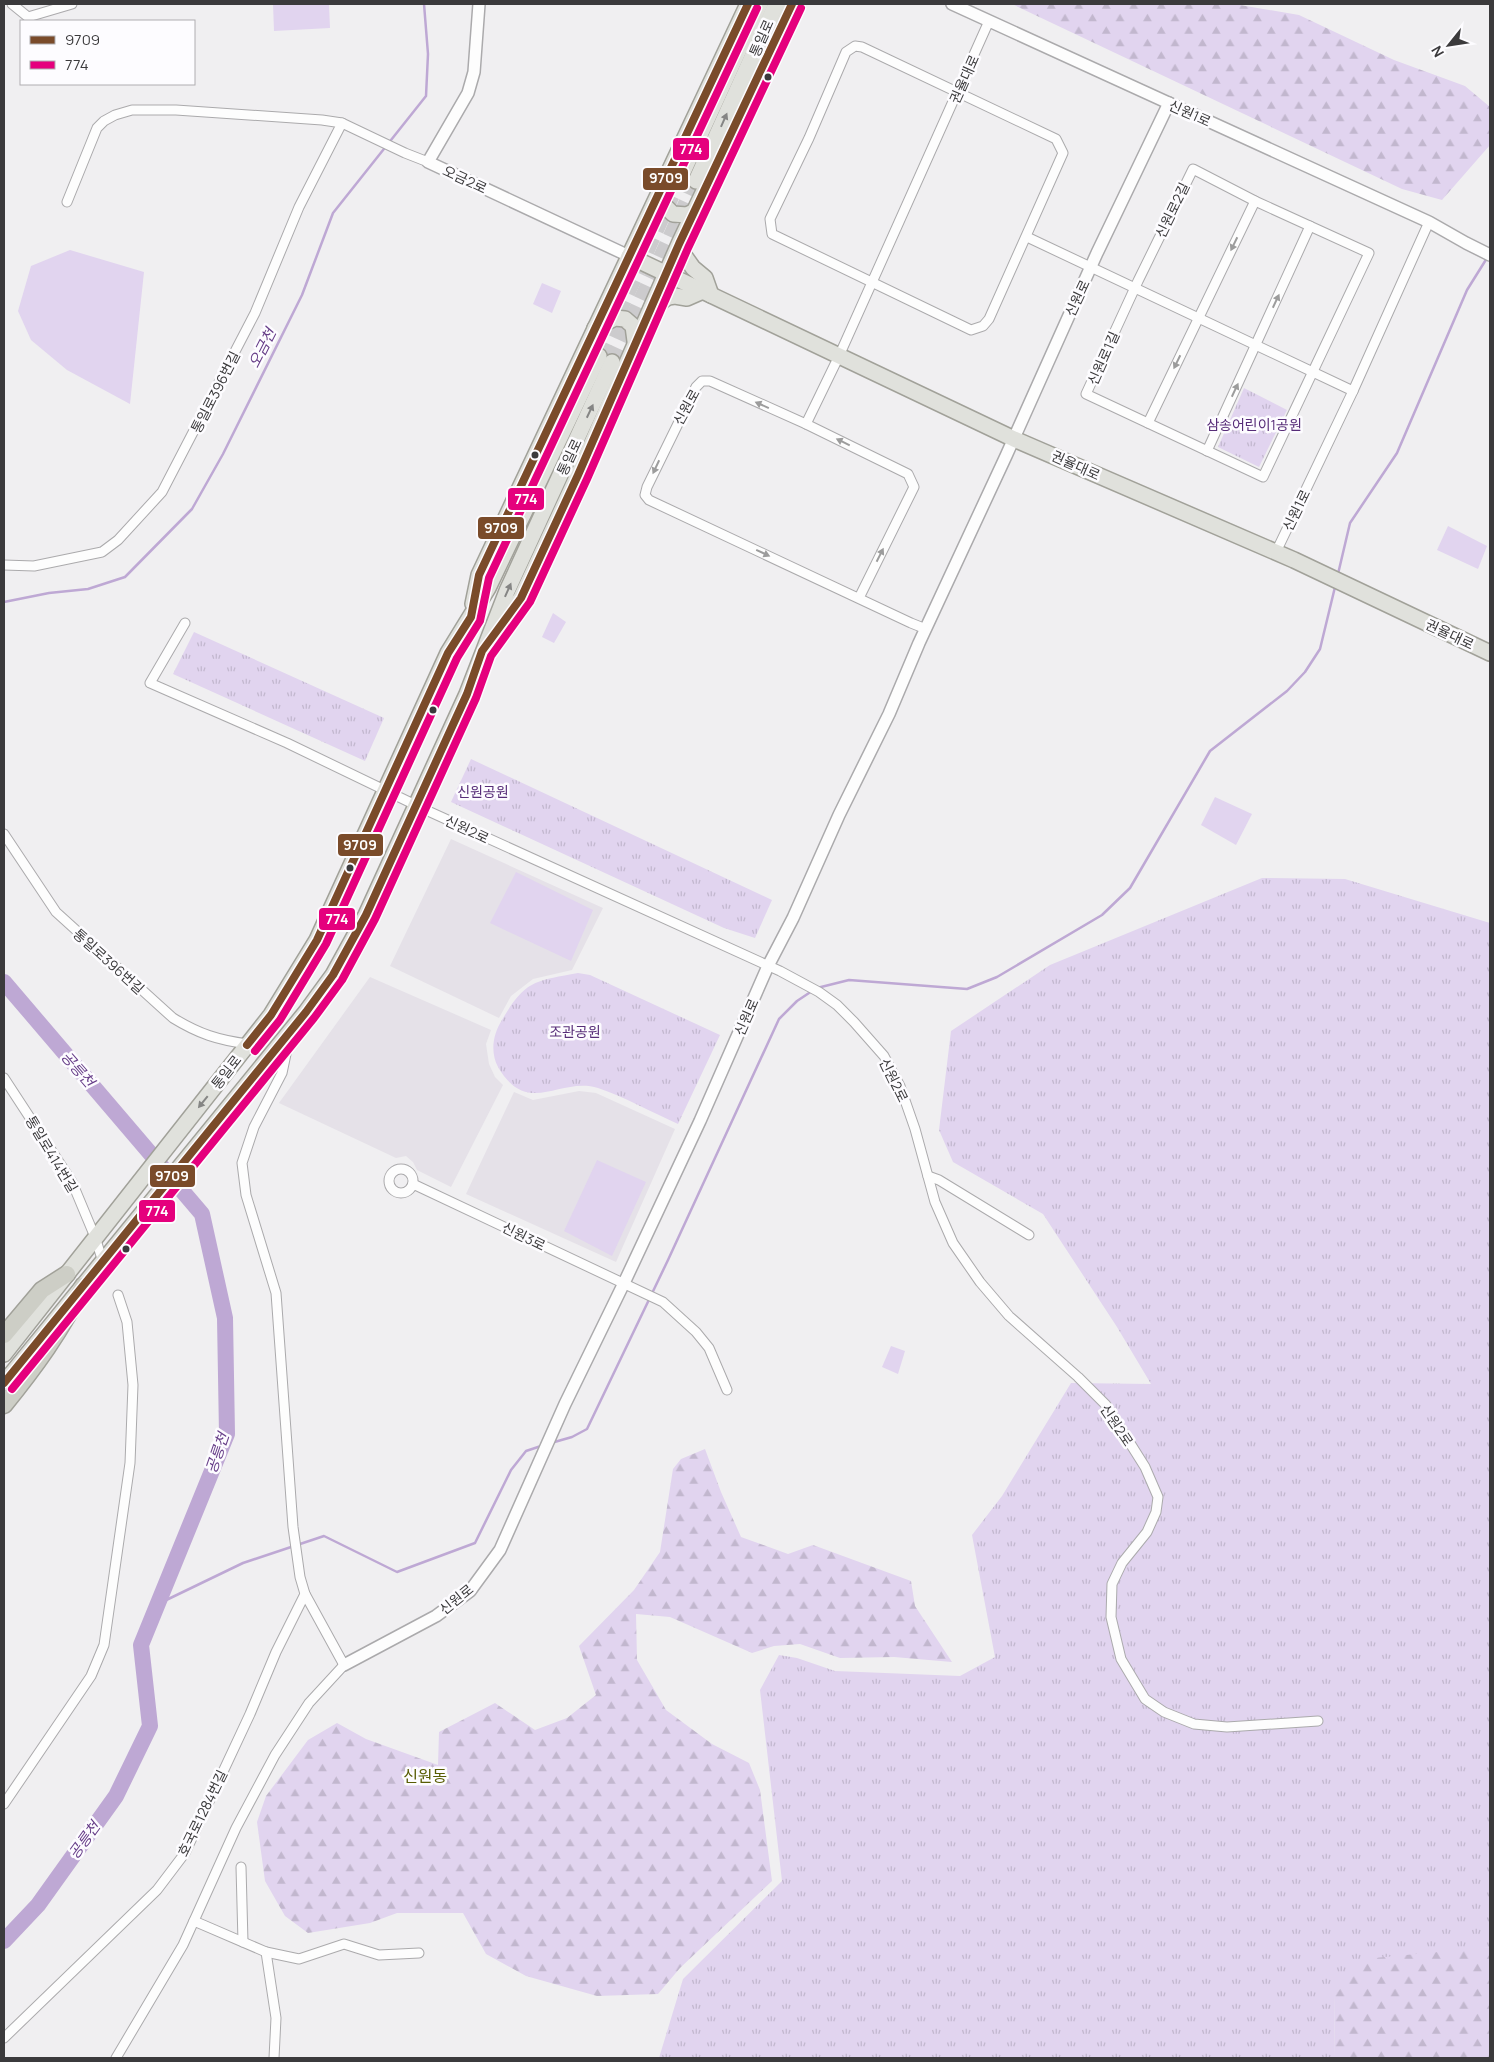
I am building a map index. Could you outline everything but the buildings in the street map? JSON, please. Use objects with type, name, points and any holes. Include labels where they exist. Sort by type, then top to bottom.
[{"type":"highway","points":[[4,1336],[42,1290],[67,1274]]},
{"type":"highway","points":[[4,1405],[37,1364],[70,1314],[83,1286]]},
{"type":"main road","points":[[471,616],[479,575],[748,4]]},
{"type":"main road","name":"통일로","points":[[682,174],[760,4]]},
{"type":"main road","name":"통일로","points":[[696,181],[776,4]]},
{"type":"main road","points":[[482,651],[520,598],[578,474],[666,273],[792,4]]},
{"type":"main road","points":[[661,188],[663,204],[673,214],[687,215],[695,212]]},
{"type":"main road","points":[[650,310],[668,297],[687,298],[707,293],[705,278],[687,262],[683,254],[684,234]]},
{"type":"main road","name":"권율대로","points":[[629,256],[1014,439],[1276,552],[1490,653]]},
{"type":"main road","points":[[595,328],[615,318],[625,319],[633,326],[635,342]]},
{"type":"main road","name":"통일로","points":[[4,1354],[271,1015],[317,940],[448,653],[488,588],[605,359],[482,651],[466,694],[351,944],[334,975],[4,1383]]},
{"type":"street","points":[[12,4],[28,17],[72,4]]},
{"type":"street","name":"오금2로","points":[[479,4],[474,72],[468,93],[428,162],[629,256]]},
{"type":"street","name":"신원1로","points":[[952,4],[1429,222],[1490,254]]},
{"type":"street","name":"권율대로","points":[[839,356],[990,21]]},
{"type":"street","points":[[862,47],[1056,139],[1063,153],[1027,237],[989,320],[983,326],[972,330],[772,234],[770,219],[846,52],[850,48],[862,47]]},
{"type":"street","name":"신원로","points":[[344,1664],[436,1616],[470,1591],[500,1550],[565,1404],[700,1120],[768,966],[793,918],[839,815],[889,714],[1091,268],[1169,104]]},
{"type":"street","points":[[67,202],[97,128],[104,120],[132,110],[195,112],[342,123],[428,162]]},
{"type":"street","name":"통일로396번길","points":[[4,565],[34,566],[102,552],[118,540],[162,492],[255,313],[299,207],[342,123]]},
{"type":"street","name":"신원로2길","points":[[1134,288],[1193,168],[1255,201],[1369,254],[1313,372]]},
{"type":"street","points":[[1148,423],[1255,201]]},
{"type":"street","name":"신원1로","points":[[1276,552],[1353,391],[1429,222]]},
{"type":"street","points":[[1207,450],[1310,226]]},
{"type":"street","name":"신원로","points":[[1027,237],[1091,268]]},
{"type":"street","points":[[1091,268],[1353,391]]},
{"type":"street","name":"신원로1길","points":[[1134,288],[1086,394],[1262,476],[1313,372]]},
{"type":"street","points":[[806,424],[839,356]]},
{"type":"street","name":"신원로","points":[[859,598],[914,487],[908,474],[806,424],[710,382],[702,381],[696,386],[646,487],[645,495],[649,500],[859,598],[926,629]]},
{"type":"street","name":"신원2로","points":[[185,623],[150,683],[287,743],[589,886],[768,966],[819,992],[837,1005],[884,1056],[900,1086],[915,1129],[935,1202],[953,1243],[980,1282],[1009,1316],[1106,1405],[1145,1467],[1158,1497],[1156,1512],[1147,1532],[1122,1563],[1112,1584],[1111,1617],[1121,1659],[1145,1699],[1164,1712],[1194,1724],[1227,1727],[1318,1721]]},
{"type":"street","name":"통일로396번길","points":[[4,834],[56,912],[173,1018],[196,1032],[248,1044]]},
{"type":"street","points":[[116,2058],[183,1945],[236,1828],[275,1755],[309,1703],[344,1664],[305,1594],[300,1577],[293,1527],[276,1293],[246,1195],[242,1163],[254,1127],[282,1073],[291,1030]]},
{"type":"street","name":"통일로414번길","points":[[4,1078],[72,1182],[95,1237],[103,1262]]},
{"type":"street","points":[[928,1176],[939,1180],[1029,1235]]},
{"type":"street","name":"신원3로","points":[[413,1184],[663,1302],[696,1332],[709,1348],[727,1390]]},
{"type":"street","points":[[4,1804],[90,1676],[104,1645],[130,1464],[133,1385],[127,1322],[118,1294]]},
{"type":"street","name":"호국로1284번길","points":[[4,2038],[157,1890],[185,1853],[250,1714],[276,1652],[305,1594]]},
{"type":"street","points":[[241,1867],[243,1942]]},
{"type":"street","points":[[194,1921],[266,1952],[300,1959],[344,1944],[379,1955],[418,1953]]},
{"type":"street","points":[[266,1952],[276,2018],[274,2058]]},
{"type":"shaded area","points":[[451,839],[603,908],[572,970],[533,979],[511,996],[499,1018],[390,966]]},
{"type":"shaded area","points":[[370,977],[491,1030],[486,1044],[489,1064],[495,1077],[503,1085],[451,1187],[417,1170],[413,1162],[406,1156],[396,1158],[279,1103]]},
{"type":"shaded area","points":[[579,1091],[596,1093],[675,1129],[616,1262],[466,1194],[514,1092],[533,1100]]},
{"type":"green space","points":[[273,4],[329,4],[330,28],[274,31]]},
{"type":"green space","points":[[1012,4],[1234,4],[1299,15],[1394,60],[1465,86],[1490,107],[1490,145],[1442,200],[1402,189]]},
{"type":"green space","points":[[70,250],[144,272],[130,404],[67,370],[31,340],[18,311],[31,266]]},
{"type":"green space","points":[[542,283],[561,291],[552,313],[533,304]]},
{"type":"green space","name":"삼송어린이1공원","points":[[1244,388],[1287,410],[1259,467],[1218,447]]},
{"type":"green space","points":[[1448,526],[1487,546],[1478,569],[1437,550]]},
{"type":"green space","points":[[553,613],[566,622],[554,643],[542,637]]},
{"type":"green space","points":[[194,632],[384,718],[365,761],[173,674]]},
{"type":"green space","name":"신원공원","points":[[471,759],[772,900],[755,938],[724,928],[451,802]]},
{"type":"green space","points":[[1215,797],[1252,814],[1236,845],[1201,825]]},
{"type":"green space","points":[[516,872],[593,910],[571,961],[490,923]]},
{"type":"green space","points":[[1262,878],[1345,879],[1490,923],[1490,1947],[1464,1951],[1335,1995],[1334,2058],[659,2058],[683,1979],[782,1881],[760,1690],[779,1655],[797,1658],[835,1671],[960,1676],[995,1657],[972,1535],[1002,1496],[1071,1383],[1151,1384],[1117,1327],[1043,1214],[953,1162],[939,1130],[951,1031],[1050,965]]},
{"type":"green space","name":"조관공원","points":[[578,973],[590,975],[720,1035],[678,1124],[598,1088],[571,1087],[533,1093],[521,1090],[509,1082],[498,1067],[493,1049],[496,1031],[518,997],[532,984]]},
{"type":"green space","points":[[597,1160],[646,1182],[612,1256],[564,1231]]},
{"type":"green space","points":[[891,1346],[905,1351],[898,1374],[882,1367]]},
{"type":"green space","points":[[705,1449],[741,1537],[788,1554],[813,1545],[911,1581],[915,1606],[952,1662],[894,1657],[840,1658],[800,1644],[774,1646],[752,1653],[670,1617],[636,1614],[637,1660],[666,1710],[712,1744],[749,1763],[760,1790],[772,1881],[680,1968],[658,1994],[597,1996],[526,1976],[486,1954],[463,1913],[397,1913],[370,1923],[308,1933],[285,1916],[265,1881],[257,1822],[266,1796],[308,1740],[337,1723],[366,1739],[438,1765],[439,1732],[495,1703],[535,1730],[567,1718],[596,1695],[579,1646],[634,1590],[660,1552],[673,1469],[681,1459]]},
{"type":"green space","points":[[1490,1947],[1490,2058],[1334,2058],[1335,1995],[1364,1959]]},
{"type":"waterway","name":"오금천","points":[[4,602],[49,593],[88,589],[125,577],[192,509],[223,454],[302,295],[333,213],[426,96],[428,54],[424,4]]},
{"type":"waterway","points":[[1338,574],[1350,523],[1397,453],[1467,290],[1487,258]]},
{"type":"waterway","points":[[817,988],[849,980],[967,989],[997,977],[1102,915],[1130,888],[1210,751],[1287,691],[1305,672],[1320,649],[1335,587]]},
{"type":"waterway","name":"공릉천","points":[[4,982],[202,1214],[225,1318],[227,1434],[141,1645],[150,1726],[116,1796],[38,1905],[4,1941]]},
{"type":"waterway","points":[[551,1443],[572,1437],[587,1429],[668,1260],[779,1019],[797,1001],[812,991]]},
{"type":"waterway","points":[[158,1604],[243,1563],[324,1536],[397,1572],[475,1543],[511,1470],[526,1451],[541,1446]]},
{"type":"tunnel","points":[[599,356],[682,174]]},
{"type":"tunnel","points":[[612,362],[696,181]]},
{"type":"transit line","name":"9709","points":[[247,1045],[271,1015],[317,940],[448,653],[471,617],[479,575],[748,4]]},
{"type":"transit line","name":"9709","points":[[4,1383],[306,1012],[333,975],[366,915],[467,694],[482,651],[521,598],[578,475],[679,244],[792,4]]},
{"type":"transit line","name":"774","points":[[255,1051],[280,1020],[326,944],[457,658],[480,621],[489,578],[757,8]]},
{"type":"transit line","name":"774","points":[[12,1389],[314,1018],[342,980],[375,919],[476,698],[491,656],[530,602],[587,479],[688,248],[801,8]]},
{"type":"district","name":"신원동","points":[[425,1776]]}]
